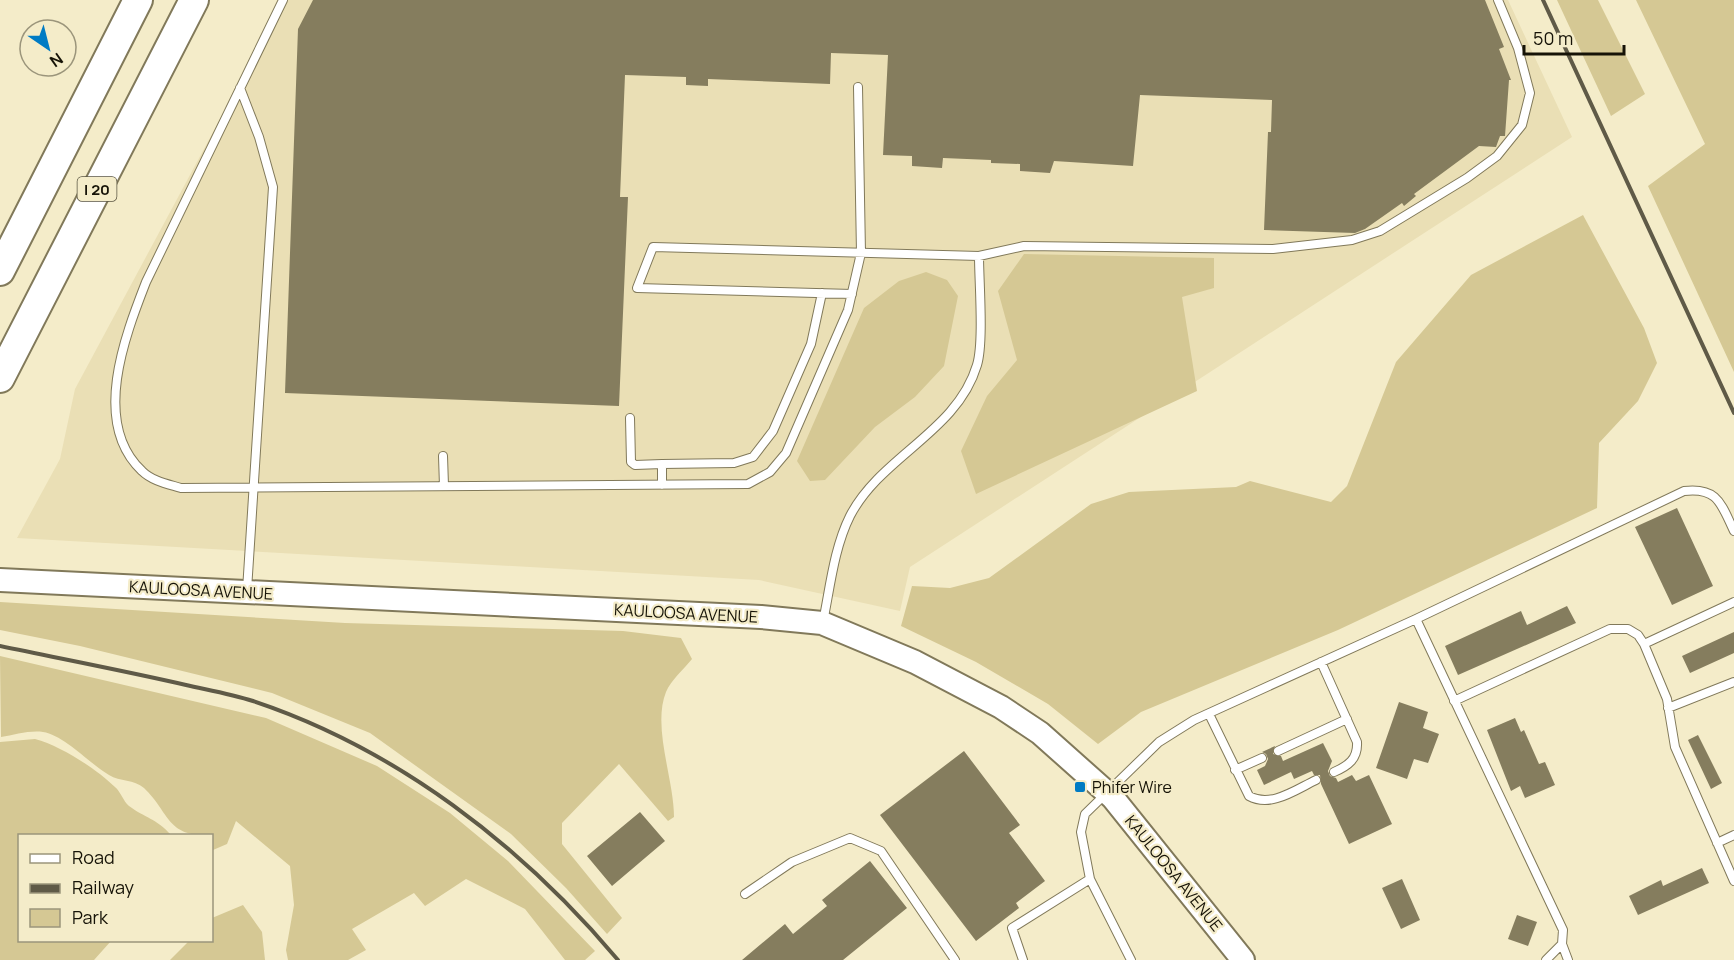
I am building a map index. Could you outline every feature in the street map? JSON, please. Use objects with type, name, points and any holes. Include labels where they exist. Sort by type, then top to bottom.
[{"type":"highway","points":[[0,271],[138,0]]},
{"type":"highway","name":"I 20","points":[[0,378],[194,0]]},
{"type":"street","name":"KAULOOSA AVENUE","points":[[0,580],[761,617],[822,623],[915,662],[1000,706],[1040,734],[1106,792],[1145,835],[1244,960]]},
{"type":"lane","points":[[283,0],[135,310],[119,367],[115,407],[121,436],[131,458],[143,473],[181,488],[748,484],[770,472],[786,453],[848,310],[852,294],[861,253],[858,87]]},
{"type":"lane","points":[[852,294],[637,288],[653,248],[979,256],[1024,246],[1273,249],[1352,240],[1380,231],[1467,178],[1497,156],[1522,125],[1530,93],[1518,48],[1498,0]]},
{"type":"lane","points":[[240,88],[259,137],[273,187],[247,592]]},
{"type":"lane","points":[[822,623],[840,545],[850,516],[883,473],[911,452],[951,412],[972,378],[978,363],[979,348],[979,256]]},
{"type":"lane","points":[[630,418],[631,462],[635,465],[734,463],[753,457],[773,431],[811,344],[822,293]]},
{"type":"lane","points":[[443,456],[444,486]]},
{"type":"lane","points":[[662,464],[663,485]]},
{"type":"lane","points":[[1131,960],[1090,879],[1081,832],[1085,814],[1159,742],[1209,714],[1416,619],[1684,491],[1702,489],[1714,495],[1734,531]]},
{"type":"lane","points":[[1644,644],[1734,602]]},
{"type":"lane","points":[[1416,619],[1563,930],[1562,944],[1568,960]]},
{"type":"lane","points":[[1454,701],[1610,629],[1628,629],[1638,635],[1644,644],[1668,708],[1675,747],[1734,881]]},
{"type":"lane","points":[[1321,662],[1357,742],[1358,751],[1352,761],[1334,772]]},
{"type":"lane","points":[[1668,708],[1734,682]]},
{"type":"lane","points":[[1209,714],[1249,796],[1260,802],[1270,801],[1316,780]]},
{"type":"lane","points":[[1278,751],[1347,718]]},
{"type":"lane","points":[[1235,770],[1262,758]]},
{"type":"lane","points":[[1717,843],[1734,835]]},
{"type":"lane","points":[[745,894],[792,862],[850,838],[881,851],[955,960]]},
{"type":"lane","points":[[1023,960],[1012,928],[1090,879]]},
{"type":"lane","points":[[1546,960],[1562,944]]},
{"type":"shaded area","points":[[284,0],[1508,0],[1572,137],[910,567],[900,611],[759,580],[17,538],[60,459],[75,389]]},
{"type":"green space","points":[[1557,0],[1598,0],[1645,94],[1611,116]]},
{"type":"green space","points":[[1636,0],[1734,0],[1734,372],[1648,186],[1705,144]]},
{"type":"green space","points":[[1583,215],[1644,328],[1657,363],[1638,401],[1599,443],[1597,508],[1338,630],[1141,712],[1098,744],[1048,704],[976,662],[901,626],[912,586],[950,588],[989,578],[1091,504],[1129,492],[1236,487],[1250,481],[1331,502],[1347,486],[1396,362],[1471,275]]},
{"type":"green space","points":[[1024,254],[1214,258],[1214,288],[1182,297],[1197,391],[976,494],[961,451],[987,396],[1017,360],[998,291]]},
{"type":"green space","points":[[926,272],[947,280],[958,296],[944,366],[915,397],[875,427],[825,480],[810,481],[797,461],[864,308],[899,281]]},
{"type":"green space","points":[[0,602],[345,623],[623,631],[681,638],[692,659],[666,692],[661,721],[674,817],[668,821],[619,764],[562,823],[562,844],[622,918],[607,934],[566,888],[511,834],[370,733],[272,693],[80,646],[0,630]]},
{"type":"green space","points":[[0,656],[266,718],[377,766],[450,813],[508,861],[595,951],[585,960],[565,960],[525,909],[466,879],[425,906],[414,893],[352,929],[366,950],[348,960],[288,960],[286,950],[294,905],[290,866],[236,821],[227,844],[213,850],[213,834],[193,834],[177,828],[144,788],[136,783],[109,775],[60,738],[43,732],[1,737]]},
{"type":"green space","points":[[35,739],[66,752],[88,765],[117,789],[129,806],[160,825],[170,834],[18,834],[18,942],[110,942],[94,960],[0,960],[0,742]]},
{"type":"green space","points":[[243,905],[262,932],[265,960],[170,960],[188,942],[213,942],[213,918]]},
{"type":"building","points":[[313,0],[1485,0],[1504,47],[1499,49],[1511,80],[1509,80],[1505,136],[1500,136],[1496,147],[1479,146],[1414,194],[1416,196],[1404,206],[1402,203],[1365,229],[1355,233],[1264,230],[1268,132],[1271,132],[1272,100],[1140,95],[1133,166],[1054,161],[1050,173],[1020,171],[1020,164],[991,163],[991,160],[943,158],[942,168],[912,166],[912,156],[883,155],[888,55],[831,53],[830,84],[708,79],[708,86],[686,85],[686,77],[625,75],[620,197],[628,197],[619,406],[285,393],[298,29]]},
{"type":"building","points":[[1677,508],[1713,586],[1672,605],[1635,527]]},
{"type":"building","points":[[1567,606],[1576,623],[1458,675],[1445,646],[1521,611],[1527,625]]},
{"type":"building","points":[[1734,632],[1734,653],[1690,673],[1682,656]]},
{"type":"building","points":[[1399,702],[1428,712],[1423,728],[1439,734],[1428,763],[1414,759],[1407,779],[1376,768]]},
{"type":"building","points":[[1515,718],[1521,732],[1524,730],[1539,764],[1545,762],[1555,785],[1525,798],[1520,786],[1511,791],[1487,730]]},
{"type":"building","points":[[1698,735],[1722,783],[1711,789],[1688,740]]},
{"type":"building","points":[[1323,743],[1332,761],[1328,771],[1330,776],[1336,778],[1338,782],[1352,775],[1356,781],[1369,775],[1392,824],[1349,844],[1321,784],[1320,775],[1314,775],[1312,771],[1294,779],[1291,772],[1264,785],[1257,770],[1265,766],[1268,759],[1262,752],[1275,746],[1273,754],[1281,756],[1283,761]]},
{"type":"building","points":[[964,751],[1020,825],[1009,833],[1045,881],[1016,903],[1019,908],[976,941],[880,815]]},
{"type":"building","points":[[640,812],[665,841],[612,886],[587,856]]},
{"type":"building","points":[[870,861],[907,908],[843,960],[742,960],[785,924],[793,934],[827,906],[822,900]]},
{"type":"building","points":[[1702,868],[1709,883],[1638,915],[1629,896],[1661,880],[1663,886]]},
{"type":"building","points":[[1402,879],[1420,920],[1401,929],[1382,888]]},
{"type":"building","points":[[1517,915],[1537,922],[1528,946],[1508,939]]},
{"type":"railway","points":[[1543,0],[1734,413]]},
{"type":"railway","points":[[0,646],[253,701],[306,721],[357,746],[406,774],[453,805],[498,840],[540,878],[618,960]]},
{"type":"place","name":"Phifer Wire","points":[[1080,787]]}]
